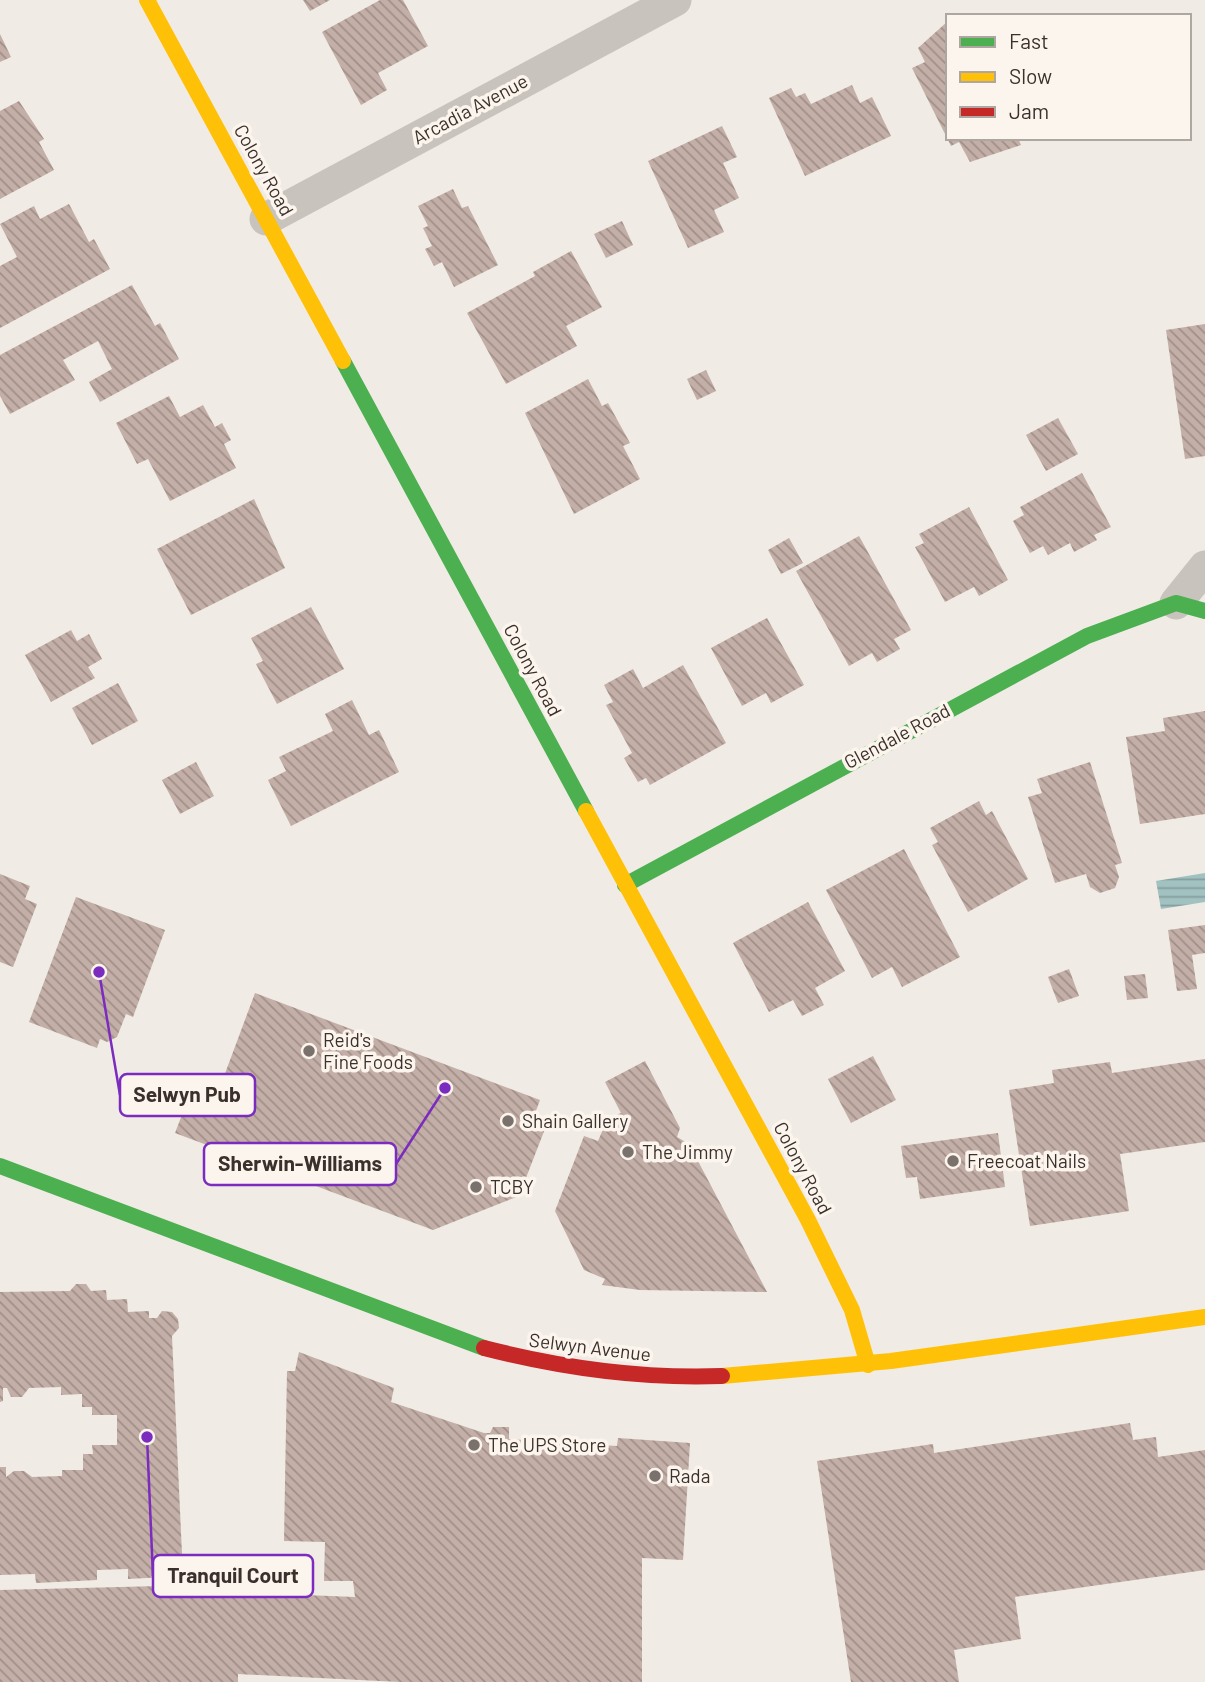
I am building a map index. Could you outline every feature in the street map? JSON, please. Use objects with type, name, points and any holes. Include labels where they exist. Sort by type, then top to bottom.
[{"type":"street","name":"Colony Road","points":[[147,0],[824,1252],[852,1310],[867,1365]]},
{"type":"street","name":"Arcadia Avenue","points":[[266,219],[675,0]]},
{"type":"street","name":"Glendale Road","points":[[625,885],[1056,651],[1115,624],[1190,607],[1205,567]]},
{"type":"street","name":"Selwyn Avenue","points":[[0,1166],[409,1323],[528,1361],[601,1372],[685,1378],[784,1375],[1205,1317]]},
{"type":"water","points":[[1205,873],[1205,902],[1161,909],[1156,881]]},
{"type":"building","points":[[303,0],[330,0],[310,11]]},
{"type":"building","points":[[380,0],[403,0],[428,46],[378,73],[387,90],[361,105],[322,32]]},
{"type":"building","points":[[946,23],[946,136],[912,68],[925,62],[918,48]]},
{"type":"building","points":[[0,34],[11,57],[0,62]]},
{"type":"building","points":[[852,85],[860,103],[872,97],[891,136],[805,176],[769,98],[791,88],[796,97],[805,93],[811,104]]},
{"type":"building","points":[[19,101],[44,139],[39,142],[54,170],[0,199],[0,111]]},
{"type":"building","points":[[722,126],[737,157],[723,163],[739,198],[714,210],[724,232],[688,248],[648,161]]},
{"type":"building","points":[[948,140],[1019,140],[1021,145],[970,162],[959,142],[951,146]]},
{"type":"building","points":[[453,189],[462,208],[468,206],[498,265],[454,287],[442,262],[434,266],[425,249],[432,246],[423,228],[428,226],[418,206]]},
{"type":"building","points":[[69,204],[89,242],[94,239],[110,269],[0,328],[0,266],[17,257],[0,224],[34,206],[40,219]]},
{"type":"building","points":[[622,221],[633,245],[606,258],[594,234]]},
{"type":"building","points":[[571,251],[602,307],[566,326],[577,346],[506,384],[467,313],[535,276],[533,272]]},
{"type":"building","points":[[132,285],[155,326],[160,323],[179,359],[100,402],[89,382],[112,369],[98,341],[63,360],[75,380],[10,414],[0,396],[0,355]]},
{"type":"building","points":[[1205,324],[1205,456],[1185,459],[1166,330]]},
{"type":"building","points":[[706,370],[716,391],[697,400],[687,379]]},
{"type":"building","points":[[588,379],[602,406],[608,403],[630,443],[623,446],[640,479],[574,514],[525,413]]},
{"type":"building","points":[[169,396],[180,417],[203,405],[215,427],[222,423],[231,440],[224,444],[236,468],[170,501],[148,459],[137,464],[116,423]]},
{"type":"building","points":[[1058,418],[1078,454],[1046,471],[1026,435]]},
{"type":"building","points":[[1082,473],[1111,527],[1094,535],[1097,540],[1074,552],[1070,543],[1048,555],[1043,546],[1030,553],[1013,521],[1024,515],[1020,507]]},
{"type":"building","points":[[254,499],[285,568],[191,615],[157,549]]},
{"type":"building","points":[[969,507],[1008,580],[979,596],[974,587],[945,602],[915,547],[924,543],[919,534]]},
{"type":"building","points":[[859,536],[911,630],[894,639],[900,649],[877,662],[872,653],[849,666],[796,571]]},
{"type":"building","points":[[789,538],[803,563],[781,574],[768,550]]},
{"type":"building","points":[[311,607],[344,669],[277,704],[256,664],[263,661],[251,638]]},
{"type":"building","points":[[767,618],[804,685],[771,703],[766,693],[742,706],[711,648]]},
{"type":"building","points":[[71,630],[77,641],[89,634],[102,659],[88,667],[95,678],[51,702],[25,655]]},
{"type":"building","points":[[683,665],[726,743],[650,785],[646,778],[638,782],[624,758],[632,753],[606,705],[613,702],[604,685],[633,669],[643,688]]},
{"type":"building","points":[[118,683],[138,721],[92,745],[72,708]]},
{"type":"building","points":[[352,700],[369,735],[379,730],[399,772],[291,826],[268,780],[286,771],[279,757],[333,731],[325,714]]},
{"type":"building","points":[[1205,711],[1205,814],[1140,824],[1126,737],[1165,731],[1163,718]]},
{"type":"building","points":[[196,762],[214,796],[180,814],[162,780]]},
{"type":"building","points":[[1090,762],[1122,863],[1115,865],[1119,877],[1115,888],[1100,893],[1090,887],[1086,874],[1055,883],[1028,797],[1042,793],[1037,779]]},
{"type":"building","points":[[979,801],[986,815],[992,811],[1028,879],[968,912],[932,845],[938,842],[930,828]]},
{"type":"building","points":[[904,849],[960,957],[902,987],[892,967],[872,978],[826,890]]},
{"type":"building","points":[[0,874],[30,886],[25,899],[37,904],[13,967],[0,962]]},
{"type":"building","points":[[76,897],[165,930],[133,1017],[126,1014],[117,1037],[107,1042],[100,1039],[97,1048],[29,1022]]},
{"type":"building","points":[[808,902],[845,971],[815,988],[824,1005],[802,1016],[793,1000],[769,1012],[733,943]]},
{"type":"building","points":[[1205,925],[1205,953],[1192,955],[1197,989],[1177,991],[1168,930]]},
{"type":"building","points":[[1069,969],[1079,996],[1058,1003],[1048,977]]},
{"type":"building","points":[[1145,974],[1148,998],[1127,1000],[1124,976]]},
{"type":"building","points":[[255,993],[540,1100],[534,1116],[548,1121],[519,1196],[433,1230],[175,1133],[193,1086],[217,1095]]},
{"type":"building","points":[[873,1056],[896,1100],[851,1123],[828,1079]]},
{"type":"building","points":[[1205,1059],[1205,1142],[1120,1154],[1129,1211],[1030,1226],[1009,1090],[1054,1083],[1052,1070],[1110,1062],[1112,1073]]},
{"type":"building","points":[[645,1061],[680,1128],[677,1137],[689,1144],[767,1292],[640,1290],[602,1285],[605,1279],[584,1270],[555,1211],[584,1136],[598,1141],[604,1127],[602,1122],[621,1113],[605,1082]]},
{"type":"building","name":"Freecoat Nails","points":[[998,1133],[1005,1187],[920,1199],[917,1177],[906,1178],[901,1146]]},
{"type":"building","points":[[76,1284],[86,1284],[91,1291],[106,1290],[107,1300],[127,1299],[128,1312],[149,1311],[149,1318],[157,1318],[162,1311],[172,1312],[178,1319],[179,1328],[172,1336],[183,1576],[128,1579],[128,1569],[97,1570],[97,1580],[36,1583],[35,1574],[0,1575],[0,1467],[6,1467],[6,1477],[14,1471],[24,1471],[32,1477],[62,1476],[62,1470],[83,1470],[83,1454],[93,1454],[92,1445],[117,1445],[117,1415],[92,1415],[92,1407],[82,1407],[82,1394],[61,1395],[61,1387],[29,1388],[22,1397],[11,1397],[7,1388],[3,1388],[3,1401],[0,1402],[0,1292],[70,1291]]},
{"type":"building","points":[[299,1352],[394,1388],[391,1402],[484,1433],[490,1433],[493,1427],[509,1427],[509,1439],[617,1446],[618,1438],[690,1443],[683,1560],[642,1558],[642,1682],[400,1682],[238,1674],[238,1682],[0,1682],[0,1590],[201,1585],[201,1557],[281,1558],[280,1594],[355,1597],[353,1581],[324,1581],[325,1542],[284,1541],[287,1371],[295,1371]]},
{"type":"building","points":[[1130,1423],[1133,1440],[1156,1437],[1158,1457],[1205,1450],[1205,1570],[1015,1597],[1021,1639],[954,1650],[959,1682],[851,1682],[817,1461],[933,1444],[934,1453]]},
{"type":"traffic: fast","points":[[343,361],[586,811]]},
{"type":"traffic: fast","points":[[625,885],[1087,636],[1176,603],[1205,611]]},
{"type":"traffic: fast","points":[[0,1166],[484,1348]]},
{"type":"traffic: slow","points":[[147,0],[343,361]]},
{"type":"traffic: slow","points":[[586,811],[808,1220],[852,1310],[868,1365]]},
{"type":"traffic: slow","points":[[722,1376],[891,1361],[1205,1317]]},
{"type":"traffic: jam","points":[[484,1348],[602,1371],[662,1376],[722,1376]]},
{"type":"place","name":"Selwyn Pub","points":[[99,972]]},
{"type":"place","name":"Reid's Fine Foods","points":[[309,1051]]},
{"type":"place","name":"Sherwin-Williams","points":[[445,1088]]},
{"type":"place","name":"Shain Gallery","points":[[508,1121]]},
{"type":"place","name":"The Jimmy","points":[[628,1152]]},
{"type":"place","name":"Freecoat Nails","points":[[953,1161]]},
{"type":"place","name":"TCBY","points":[[476,1187]]},
{"type":"place","name":"Tranquil Court","points":[[147,1437]]},
{"type":"place","name":"The UPS Store","points":[[474,1445]]},
{"type":"place","name":"Rada","points":[[655,1476]]}]
